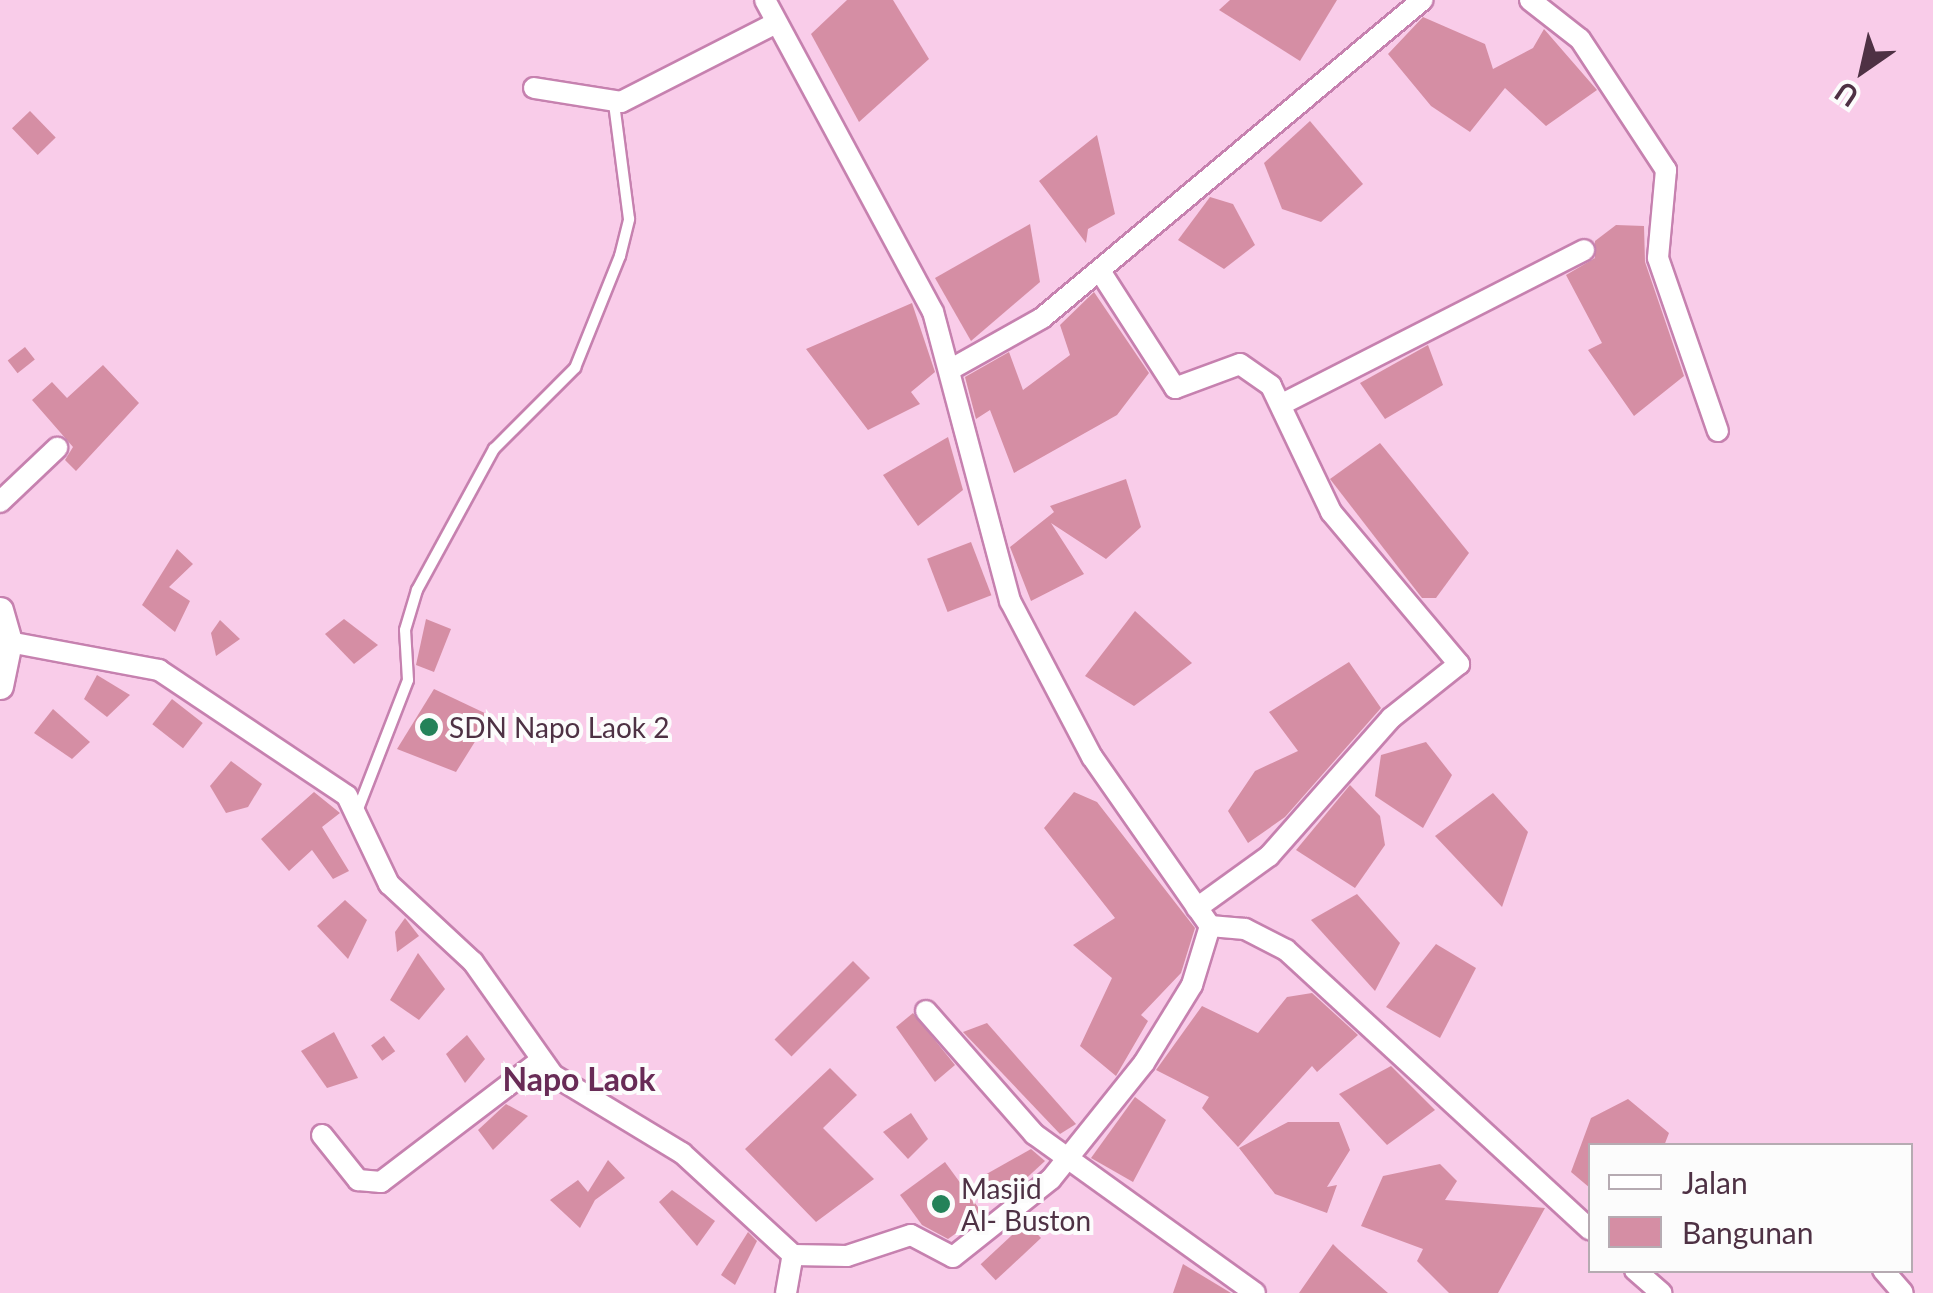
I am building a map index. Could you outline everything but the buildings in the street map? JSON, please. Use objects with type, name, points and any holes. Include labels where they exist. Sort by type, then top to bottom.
[{"type":"street","points":[[765,0],[906,255],[953,368],[1004,587],[1092,757],[1210,926],[1245,929],[1286,950],[1588,1228]]},
{"type":"street","points":[[953,368],[1100,271],[1422,0]]},
{"type":"street","points":[[1530,0],[1580,39],[1666,170],[1658,258],[1718,431]]},
{"type":"street","points":[[534,88],[614,103],[776,23]]},
{"type":"street","points":[[1282,404],[1584,250]]},
{"type":"street","points":[[1100,271],[1176,388],[1240,364],[1282,404],[1332,512],[1458,670],[1391,718],[1269,856],[1197,908]]},
{"type":"street","points":[[0,502],[58,448]]},
{"type":"street","points":[[0,610],[9,642],[0,686]]},
{"type":"street","points":[[9,642],[159,670],[358,809],[389,884],[473,962],[541,1060],[590,1103],[682,1152],[793,1255],[848,1256],[911,1235],[953,1257],[1068,1163],[1192,985],[1210,926]]},
{"type":"street","points":[[926,1011],[1068,1163],[1255,1293]]},
{"type":"street","points":[[322,1135],[358,1180],[381,1182],[541,1060]]},
{"type":"street","points":[[786,1293],[793,1255]]},
{"type":"street","points":[[1638,1273],[1661,1293]]},
{"type":"street","points":[[1886,1273],[1903,1293]]},
{"type":"lane","points":[[358,809],[408,680],[405,630],[418,590],[494,449],[575,368],[620,256],[628,220],[614,103]]},
{"type":"place","name":"SDN Napo Laok 2","points":[[429,727]]},
{"type":"place","name":"Masjid Al- Buston","points":[[941,1204]]},
{"type":"district","name":"Napo Laok","points":[[579,1079]]}]
